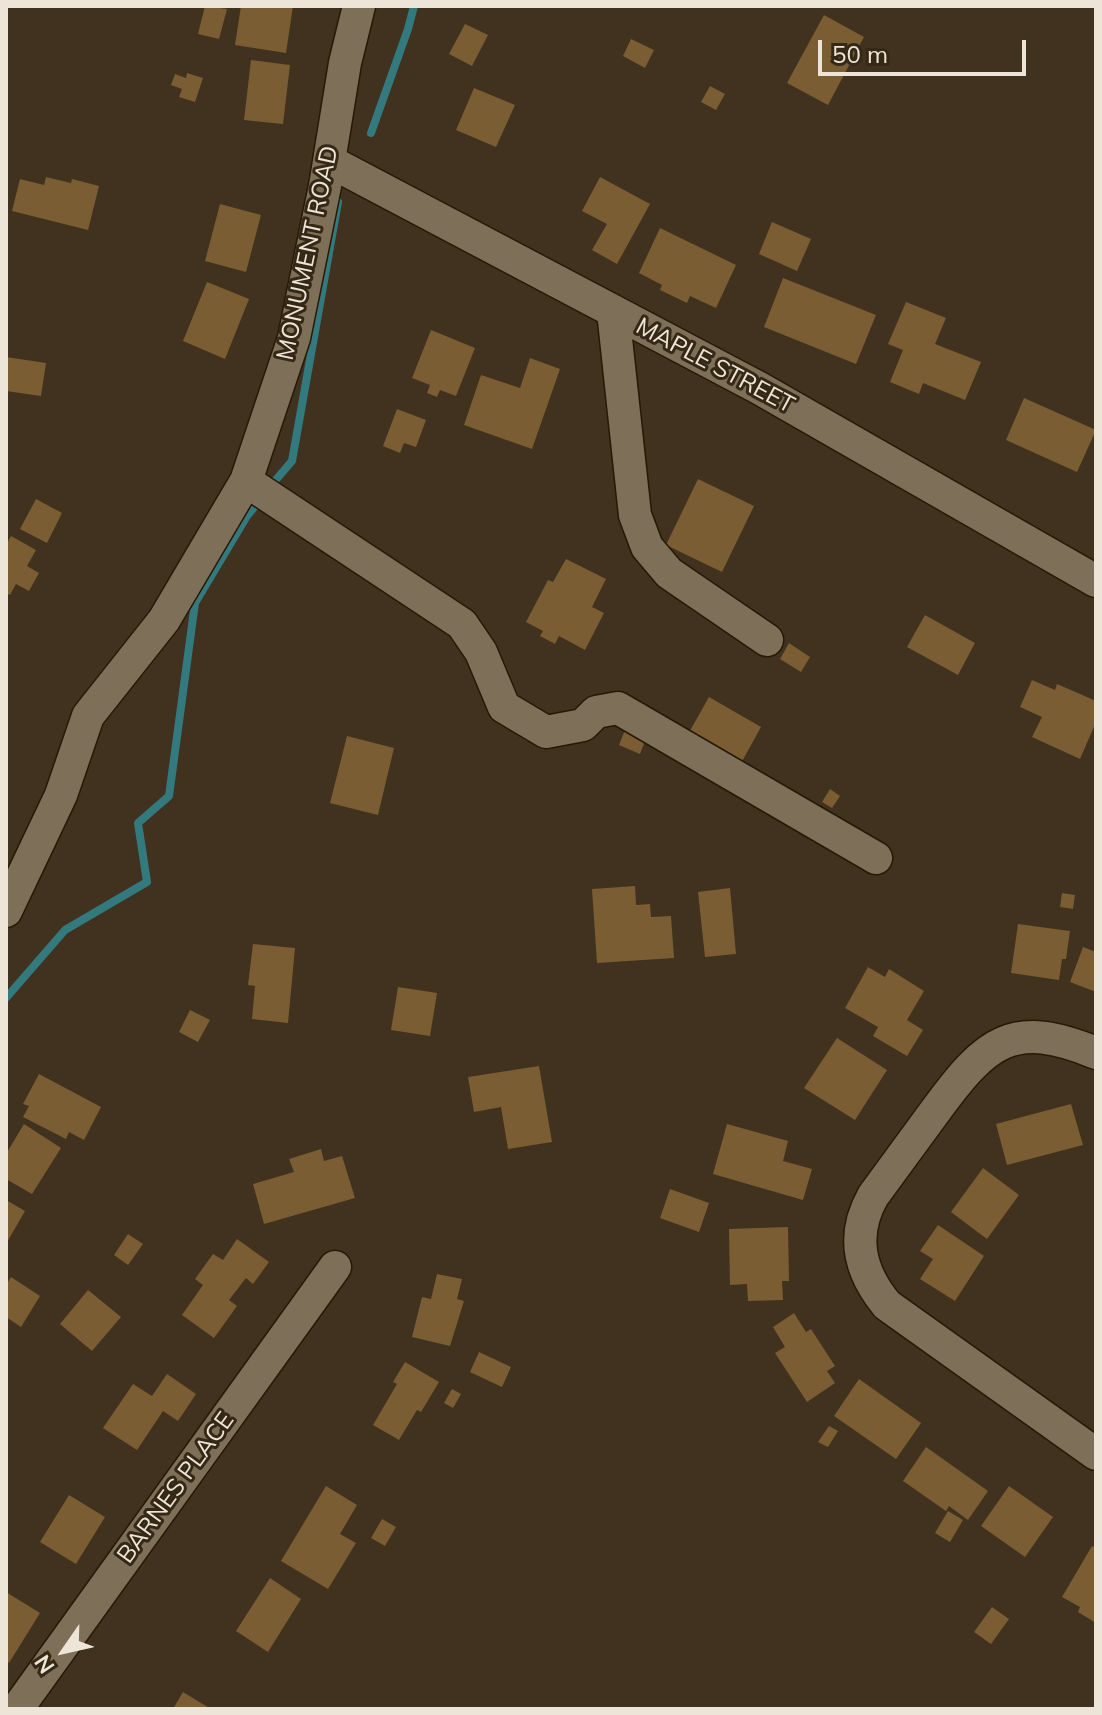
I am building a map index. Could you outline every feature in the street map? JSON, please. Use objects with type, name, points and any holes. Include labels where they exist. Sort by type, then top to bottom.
[{"type":"street","name":"MONUMENT ROAD","points":[[6,911],[61,795],[88,716],[164,620],[246,481],[294,338],[345,63],[359,6]]},
{"type":"street","name":"MAPLE STREET","points":[[329,161],[759,388],[1096,581]]},
{"type":"street","points":[[613,311],[635,515],[647,547],[669,573],[767,640]]},
{"type":"street","points":[[246,481],[462,624],[481,652],[504,707],[546,732],[583,725],[596,712],[618,708],[876,858]]},
{"type":"street","points":[[1096,1053],[1058,1038],[1040,1035],[1003,1042],[988,1050],[963,1073],[873,1196],[863,1217],[859,1241],[866,1274],[887,1305],[1096,1454]]},
{"type":"street","name":"BARNES PLACE","points":[[17,1709],[335,1267]]},
{"type":"building","points":[[205,6],[227,9],[219,39],[198,34]]},
{"type":"building","points":[[241,6],[293,6],[286,53],[235,45]]},
{"type":"building","points":[[824,15],[864,37],[828,105],[787,83]]},
{"type":"building","points":[[465,24],[488,35],[472,66],[449,54]]},
{"type":"building","points":[[631,39],[654,50],[645,68],[623,56]]},
{"type":"building","points":[[251,60],[290,65],[283,124],[244,120]]},
{"type":"building","points":[[187,73],[203,78],[195,102],[179,97],[182,89],[171,85],[175,74],[186,78]]},
{"type":"building","points":[[710,86],[725,94],[716,110],[701,102]]},
{"type":"building","points":[[474,88],[515,105],[496,147],[456,130]]},
{"type":"building","points":[[46,177],[99,186],[88,230],[12,211],[20,179],[44,185]]},
{"type":"building","points":[[600,177],[650,204],[617,264],[592,250],[607,224],[582,211]]},
{"type":"building","points":[[220,204],[261,215],[246,272],[205,261]]},
{"type":"building","points":[[772,222],[811,239],[797,271],[759,254]]},
{"type":"building","points":[[660,228],[736,265],[716,308],[690,296],[687,303],[660,290],[662,285],[639,273]]},
{"type":"building","points":[[783,278],[876,315],[856,364],[764,327]]},
{"type":"building","points":[[207,282],[249,299],[225,359],[183,341]]},
{"type":"building","points":[[906,302],[946,318],[935,344],[981,362],[965,400],[923,383],[919,394],[890,382],[903,350],[888,344]]},
{"type":"building","points":[[431,330],[475,348],[456,396],[440,390],[437,397],[427,393],[430,385],[412,378]]},
{"type":"building","points":[[6,357],[46,363],[41,396],[6,391]]},
{"type":"building","points":[[530,358],[560,369],[532,449],[464,425],[481,375],[520,388]]},
{"type":"building","points":[[1024,398],[1096,430],[1077,472],[1006,440]]},
{"type":"building","points":[[397,409],[426,420],[416,447],[404,443],[400,453],[383,446]]},
{"type":"building","points":[[698,479],[754,506],[722,572],[666,545]]},
{"type":"building","points":[[36,499],[62,513],[47,543],[20,529]]},
{"type":"building","points":[[11,536],[36,550],[27,566],[39,573],[29,591],[16,584],[10,595],[6,593],[6,545]]},
{"type":"building","points":[[566,559],[606,579],[592,607],[604,613],[585,650],[559,636],[555,644],[540,636],[543,631],[526,622],[548,580],[553,582]]},
{"type":"building","points":[[925,615],[975,643],[958,675],[907,647]]},
{"type":"building","points":[[789,643],[810,657],[801,672],[780,659]]},
{"type":"building","points":[[1032,680],[1055,690],[1057,684],[1096,701],[1096,722],[1080,759],[1032,737],[1042,717],[1020,707]]},
{"type":"building","points":[[709,697],[761,727],[740,765],[687,736]]},
{"type":"building","points":[[627,725],[648,733],[640,754],[619,745]]},
{"type":"building","points":[[347,736],[394,748],[378,815],[330,803]]},
{"type":"building","points":[[830,789],[840,796],[832,808],[822,802]]},
{"type":"building","points":[[635,886],[636,905],[650,904],[651,917],[671,916],[674,958],[597,963],[592,889]]},
{"type":"building","points":[[730,888],[736,954],[705,957],[698,892]]},
{"type":"building","points":[[1062,893],[1075,895],[1073,909],[1060,907]]},
{"type":"building","points":[[1018,924],[1070,931],[1059,980],[1011,973]]},
{"type":"building","points":[[253,944],[295,948],[288,1023],[252,1019],[255,986],[248,985]]},
{"type":"building","points":[[1083,947],[1096,952],[1096,992],[1070,982]]},
{"type":"building","points":[[868,967],[885,977],[889,969],[924,991],[907,1020],[923,1030],[907,1056],[873,1036],[878,1027],[845,1008]]},
{"type":"building","points":[[398,987],[437,993],[430,1036],[391,1030]]},
{"type":"building","points":[[190,1010],[210,1020],[198,1042],[179,1032]]},
{"type":"building","points":[[837,1038],[887,1070],[855,1120],[804,1088]]},
{"type":"building","points":[[539,1066],[552,1142],[508,1149],[501,1107],[474,1112],[468,1077]]},
{"type":"building","points":[[39,1074],[101,1107],[84,1140],[69,1132],[66,1139],[23,1117],[29,1106],[23,1104]]},
{"type":"building","points":[[1071,1104],[1083,1145],[1007,1165],[996,1124]]},
{"type":"building","points":[[24,1124],[61,1148],[32,1194],[6,1179],[6,1154]]},
{"type":"building","points":[[727,1124],[788,1141],[783,1161],[812,1169],[803,1200],[713,1174]]},
{"type":"building","points":[[321,1149],[324,1161],[342,1156],[355,1198],[264,1224],[253,1184],[294,1172],[289,1159]]},
{"type":"building","points":[[983,1168],[1019,1195],[987,1239],[951,1212]]},
{"type":"building","points":[[670,1189],[709,1203],[699,1232],[660,1218]]},
{"type":"building","points":[[6,1200],[25,1211],[6,1244]]},
{"type":"building","points":[[938,1225],[984,1256],[955,1301],[920,1279],[933,1259],[920,1251]]},
{"type":"building","points":[[788,1227],[789,1281],[782,1281],[783,1300],[748,1301],[747,1284],[730,1285],[729,1229]]},
{"type":"building","points":[[128,1234],[143,1244],[128,1265],[114,1255]]},
{"type":"building","points":[[237,1239],[269,1262],[253,1284],[246,1278],[229,1300],[237,1306],[214,1338],[182,1315],[203,1285],[195,1279],[213,1254],[223,1260]]},
{"type":"building","points":[[437,1274],[462,1279],[457,1299],[464,1301],[450,1346],[412,1337],[422,1297],[431,1299]]},
{"type":"building","points":[[11,1277],[40,1296],[21,1327],[6,1317],[6,1285]]},
{"type":"building","points":[[88,1290],[121,1317],[92,1351],[60,1324]]},
{"type":"building","points":[[794,1313],[806,1332],[811,1329],[835,1366],[827,1371],[835,1383],[807,1402],[775,1353],[785,1347],[773,1327]]},
{"type":"building","points":[[479,1352],[511,1367],[502,1387],[470,1372]]},
{"type":"building","points":[[405,1362],[439,1382],[399,1440],[373,1425],[397,1384],[393,1382]]},
{"type":"building","points":[[167,1374],[196,1394],[178,1421],[163,1411],[137,1450],[103,1428],[133,1384],[152,1396]]},
{"type":"building","points":[[859,1379],[921,1423],[896,1459],[834,1416]]},
{"type":"building","points":[[452,1389],[461,1394],[453,1408],[444,1403]]},
{"type":"building","points":[[829,1426],[838,1431],[828,1447],[818,1442]]},
{"type":"building","points":[[926,1447],[988,1491],[968,1520],[949,1506],[946,1511],[903,1481]]},
{"type":"building","points":[[326,1486],[357,1505],[340,1534],[356,1543],[328,1589],[281,1561]]},
{"type":"building","points":[[1009,1486],[1053,1517],[1025,1557],[981,1526]]},
{"type":"building","points":[[69,1495],[105,1517],[76,1564],[40,1542]]},
{"type":"building","points":[[948,1511],[963,1520],[950,1542],[935,1533]]},
{"type":"building","points":[[382,1519],[396,1527],[385,1546],[371,1538]]},
{"type":"building","points":[[1092,1546],[1096,1548],[1096,1623],[1078,1612],[1080,1607],[1062,1597]]},
{"type":"building","points":[[270,1578],[301,1599],[268,1652],[236,1631]]},
{"type":"building","points":[[6,1592],[40,1613],[9,1663],[6,1660]]},
{"type":"building","points":[[992,1607],[1009,1619],[991,1644],[974,1632]]},
{"type":"building","points":[[183,1692],[211,1709],[173,1709]]},
{"type":"waterway","points":[[371,133],[414,6]]},
{"type":"waterway","points":[[268,489],[292,461],[338,202]]},
{"type":"waterway","points":[[6,998],[65,930],[147,882],[138,823],[169,796],[195,603],[247,516],[260,500]]}]
